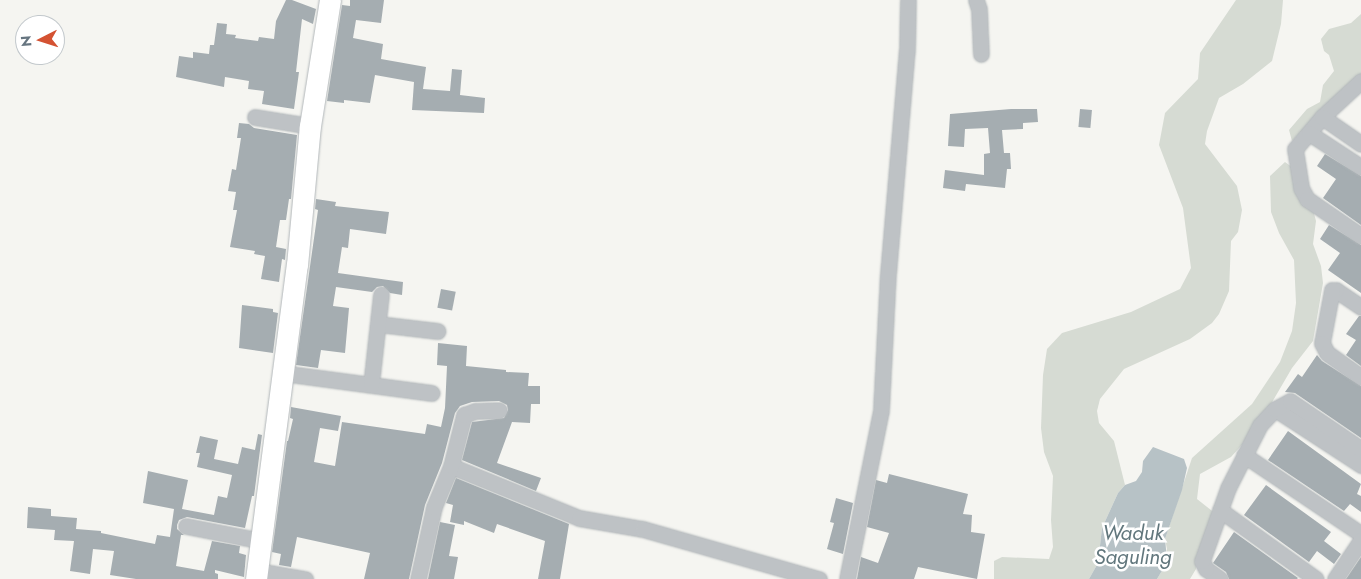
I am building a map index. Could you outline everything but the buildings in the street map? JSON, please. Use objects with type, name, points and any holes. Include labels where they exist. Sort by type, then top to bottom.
[{"type":"street","points":[[846,579],[881,410],[888,274],[908,50],[908,0]]},
{"type":"street","points":[[976,0],[979,9],[980,54]]},
{"type":"street","points":[[305,579],[257,575],[297,265],[310,126],[327,1]]},
{"type":"street","points":[[1361,81],[1322,117],[1295,149],[1303,194],[1307,199],[1361,236]]},
{"type":"street","points":[[1322,117],[1361,144]]},
{"type":"street","points":[[255,118],[310,126]]},
{"type":"street","points":[[1309,133],[1361,167]]},
{"type":"street","points":[[1361,307],[1336,290],[1332,290],[1322,343],[1327,352],[1361,378]]},
{"type":"street","points":[[371,385],[381,295]]},
{"type":"street","points":[[378,324],[438,331]]},
{"type":"street","points":[[282,373],[432,393]]},
{"type":"street","points":[[1220,579],[1206,569],[1202,561],[1220,510],[1244,456],[1260,425],[1275,409],[1290,401],[1361,449]]},
{"type":"street","points":[[1275,409],[1361,465]]},
{"type":"street","points":[[418,579],[434,507],[451,466],[464,415],[475,410],[499,410]]},
{"type":"street","points":[[1244,456],[1361,534]]},
{"type":"street","points":[[451,466],[578,518],[643,529],[819,579]]},
{"type":"street","points":[[1220,510],[1316,579]]},
{"type":"street","points":[[186,526],[262,541]]},
{"type":"street","points":[[1335,579],[1361,540]]},
{"type":"shaded area","points":[[1236,0],[1283,0],[1281,24],[1272,61],[1243,84],[1219,98],[1207,131],[1205,144],[1237,186],[1242,210],[1238,232],[1231,241],[1229,291],[1219,314],[1212,323],[1190,339],[1124,369],[1100,399],[1097,411],[1099,423],[1114,441],[1125,485],[1118,493],[1102,528],[1098,563],[1089,579],[994,579],[994,561],[1002,557],[1049,559],[1053,547],[1051,520],[1053,476],[1044,452],[1041,428],[1043,375],[1047,349],[1062,333],[1131,312],[1180,289],[1191,268],[1183,208],[1159,145],[1165,113],[1198,79],[1200,53]]},
{"type":"shaded area","points":[[1361,14],[1361,75],[1292,141],[1289,130],[1307,109],[1320,102],[1323,85],[1334,71],[1329,55],[1324,51],[1321,39],[1329,29],[1351,23]]},
{"type":"shaded area","points":[[1285,162],[1304,176],[1316,221],[1313,244],[1321,266],[1323,283],[1313,341],[1292,368],[1250,436],[1231,457],[1200,474],[1197,499],[1221,518],[1200,550],[1196,569],[1190,579],[1157,579],[1163,569],[1167,549],[1165,539],[1192,458],[1252,404],[1280,362],[1292,331],[1296,303],[1294,260],[1279,233],[1271,212],[1270,176]]},
{"type":"water","name":"Waduk Saguling","points":[[1153,447],[1184,459],[1187,468],[1182,490],[1165,539],[1167,559],[1163,569],[1157,579],[1089,579],[1098,563],[1102,528],[1118,493],[1125,485],[1136,481],[1142,472],[1143,461]]}]
